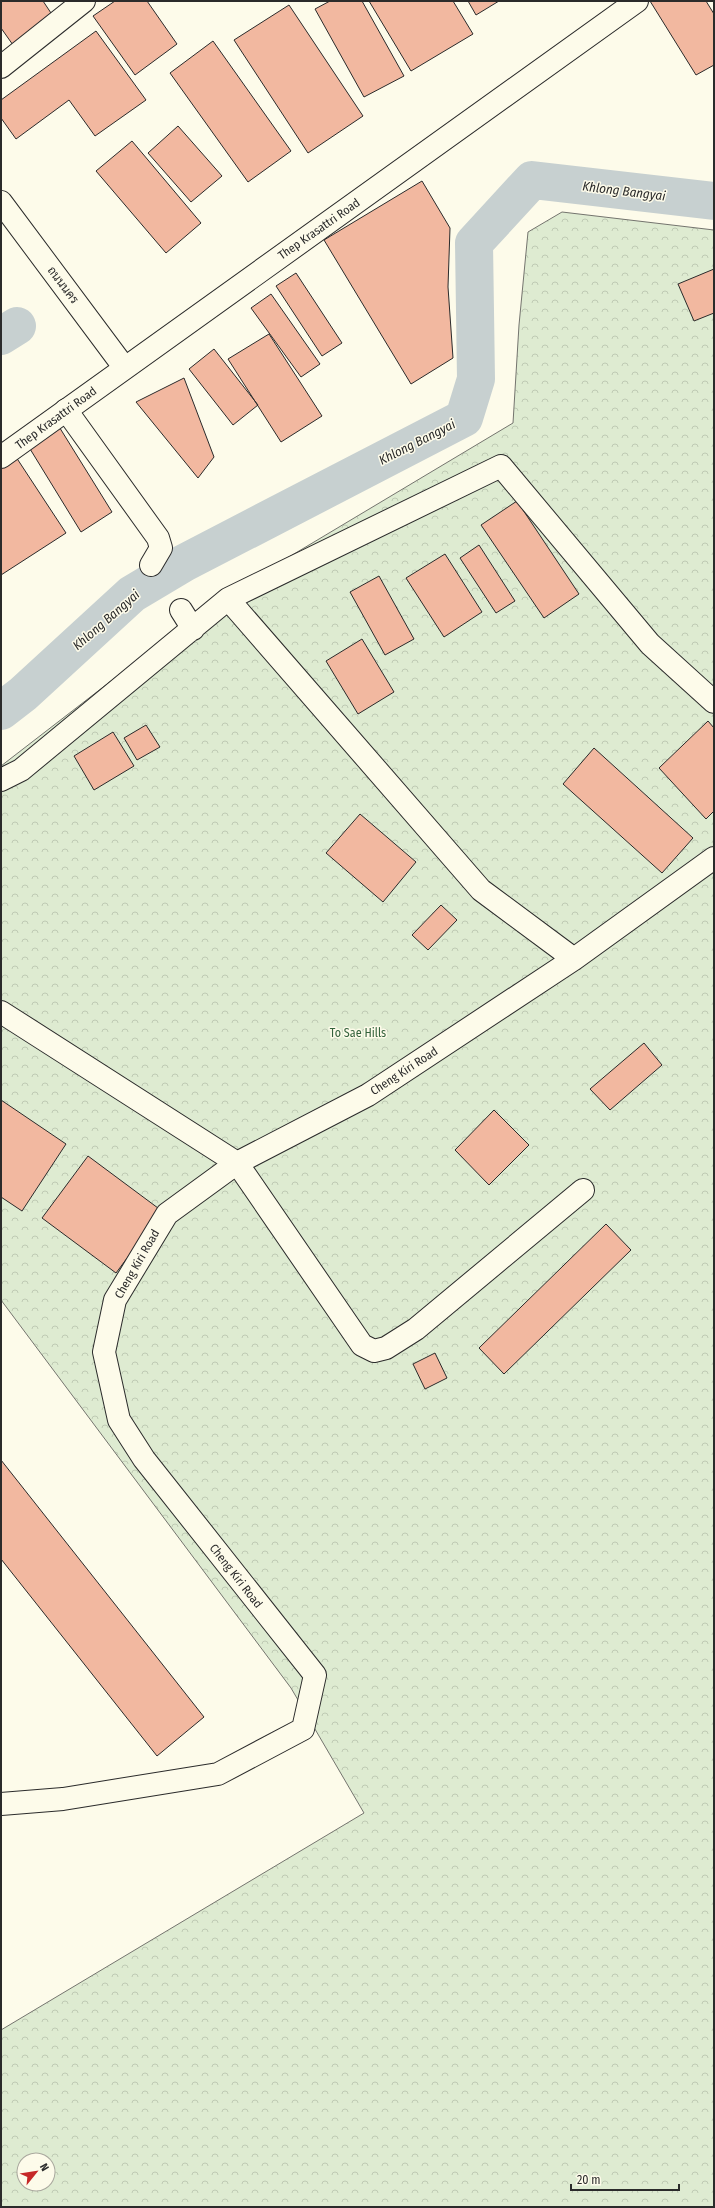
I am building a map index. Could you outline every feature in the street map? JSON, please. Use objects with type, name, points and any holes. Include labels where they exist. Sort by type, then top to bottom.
[{"type":"street","points":[[1,67],[84,1]]},
{"type":"street","name":"Thep Krasattri Road","points":[[1,458],[124,367],[632,2]]},
{"type":"street","name":"ถนนนคร","points":[[1,202],[124,367]]},
{"type":"street","points":[[66,410],[158,538],[161,548],[151,564]]},
{"type":"street","points":[[1,780],[21,770],[228,600],[501,466],[650,644],[714,702]]},
{"type":"street","points":[[228,600],[481,890],[574,959]]},
{"type":"street","points":[[181,610],[193,628]]},
{"type":"street","name":"Cheng Kiri Road","points":[[1,1804],[63,1799],[218,1774],[302,1729],[314,1675],[144,1459],[119,1420],[104,1352],[115,1300],[167,1214],[237,1163],[368,1095],[574,959],[714,858]]},
{"type":"street","points":[[1,1012],[237,1163],[362,1345],[374,1350],[386,1348],[416,1328],[583,1190]]},
{"type":"green space","name":"To Sae Hills","points":[[562,212],[714,230],[714,2207],[1,2207],[1,2030],[364,1813],[291,1688],[1,1300],[1,766],[212,603],[513,423],[519,325],[528,232]]},
{"type":"building","points":[[1,1],[43,1],[53,16],[13,45],[1,28]]},
{"type":"building","points":[[115,1],[147,1],[177,44],[135,75],[93,16]]},
{"type":"building","points":[[330,1],[362,1],[404,76],[364,97],[315,9]]},
{"type":"building","points":[[369,1],[453,1],[473,34],[411,71]]},
{"type":"building","points":[[468,1],[499,1],[476,15]]},
{"type":"building","points":[[650,1],[706,1],[714,14],[714,65],[696,75]]},
{"type":"building","points":[[289,5],[363,116],[308,153],[234,40]]},
{"type":"building","points":[[96,31],[146,100],[95,136],[69,100],[16,139],[1,118],[1,100]]},
{"type":"building","points":[[213,41],[291,151],[248,182],[170,73]]},
{"type":"building","points":[[178,126],[222,176],[191,202],[148,153]]},
{"type":"building","points":[[132,141],[201,223],[166,253],[96,171]]},
{"type":"building","points":[[422,181],[450,228],[448,287],[453,358],[411,384],[324,240]]},
{"type":"building","points":[[714,269],[714,313],[694,321],[678,284]]},
{"type":"building","points":[[296,273],[342,343],[322,356],[276,286]]},
{"type":"building","points":[[271,294],[320,364],[301,377],[251,308]]},
{"type":"building","points":[[269,334],[322,416],[281,442],[228,359]]},
{"type":"building","points":[[214,349],[258,405],[233,425],[189,369]]},
{"type":"building","points":[[184,378],[214,457],[198,478],[136,402]]},
{"type":"building","points":[[58,425],[112,512],[81,532],[27,444]]},
{"type":"building","points":[[16,457],[66,533],[1,575],[1,467]]},
{"type":"building","points":[[517,501],[579,594],[544,618],[481,525]]},
{"type":"building","points":[[479,545],[515,601],[496,613],[460,558]]},
{"type":"building","points":[[445,554],[482,612],[444,637],[406,578]]},
{"type":"building","points":[[379,576],[414,639],[385,655],[350,592]]},
{"type":"building","points":[[362,639],[394,692],[358,714],[326,661]]},
{"type":"building","points":[[708,721],[714,728],[714,811],[706,819],[659,768]]},
{"type":"building","points":[[146,725],[160,747],[137,760],[124,738]]},
{"type":"building","points":[[113,732],[134,766],[94,790],[74,756]]},
{"type":"building","points":[[594,748],[693,838],[662,873],[563,784]]},
{"type":"building","points":[[360,814],[416,862],[383,902],[326,853]]},
{"type":"building","points":[[441,905],[457,920],[428,950],[412,935]]},
{"type":"building","points":[[644,1043],[662,1065],[610,1110],[590,1089]]},
{"type":"building","points":[[1,1100],[66,1144],[22,1211],[1,1197]]},
{"type":"building","points":[[494,1110],[529,1145],[489,1185],[455,1150]]},
{"type":"building","points":[[88,1156],[162,1211],[116,1273],[42,1218]]},
{"type":"building","points":[[606,1224],[631,1250],[504,1374],[479,1348]]},
{"type":"building","points":[[435,1353],[447,1378],[425,1389],[413,1364]]},
{"type":"building","points":[[1,1460],[204,1717],[157,1756],[1,1559]]},
{"type":"waterway","name":"Khlong Bangyai","points":[[1,711],[23,694],[132,594],[184,563],[464,418],[476,379],[474,243],[532,180],[714,201]]},
{"type":"waterway","points":[[1,336],[17,326]]}]
